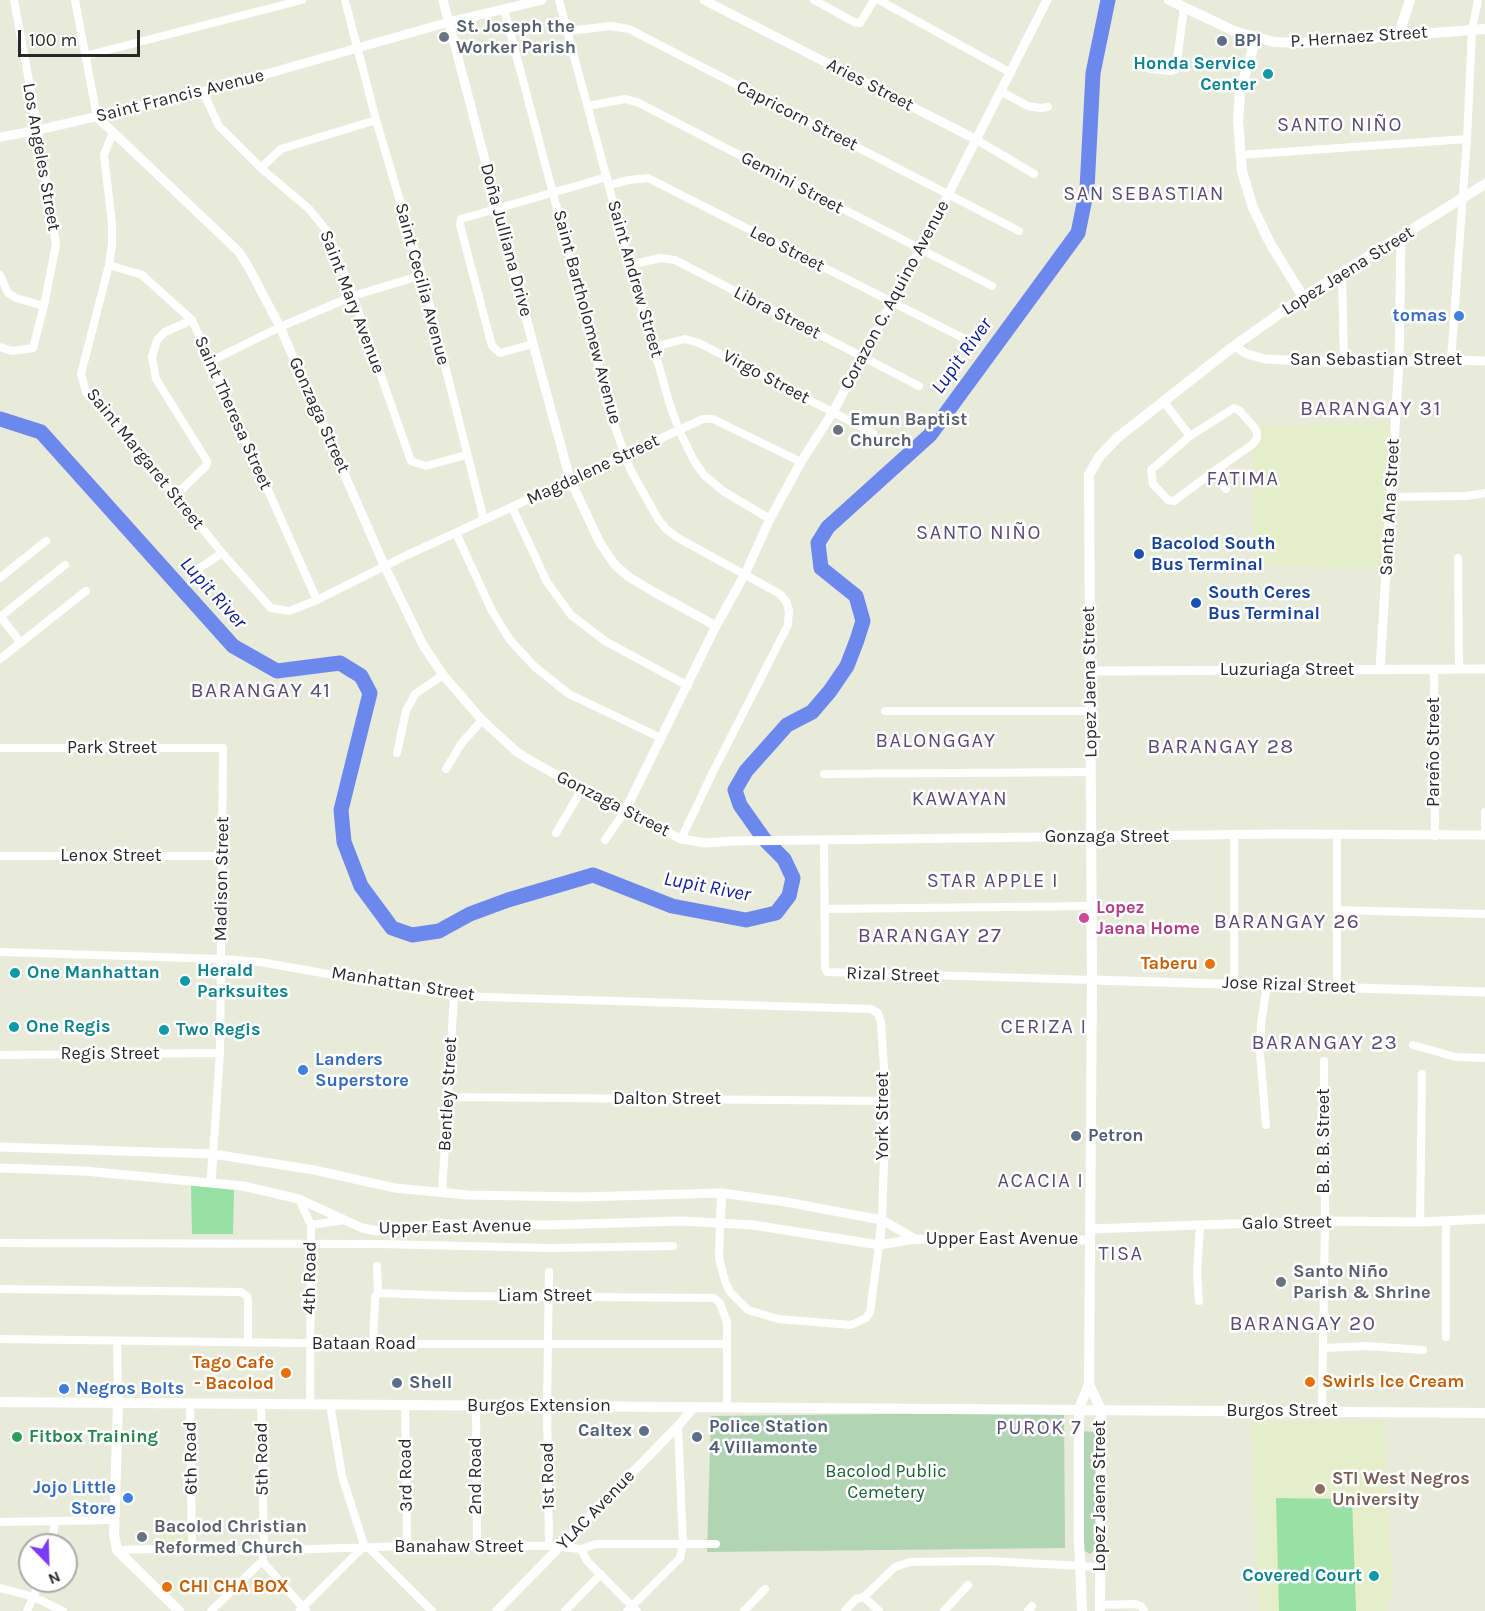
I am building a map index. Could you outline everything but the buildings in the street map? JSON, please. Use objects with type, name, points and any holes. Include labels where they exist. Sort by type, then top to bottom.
[{"type":"main road","name":"P. Hernaez Street","points":[[1169,0],[1183,4],[1234,31],[1274,42],[1303,43],[1485,29]]},
{"type":"main road","points":[[1399,34],[1410,0]]},
{"type":"main road","points":[[1256,38],[1240,92],[1238,121],[1242,171],[1253,208],[1270,243],[1303,297]]},
{"type":"main road","name":"Lopez Jaena Street","points":[[1082,1611],[1079,1409],[1089,1384],[1092,980],[1089,475],[1107,447],[1234,346],[1303,297],[1485,184]]},
{"type":"main road","name":"Lopez Jaena Street","points":[[1089,1384],[1101,1410],[1100,1608]]},
{"type":"main road","name":"Burgos Extension","points":[[0,1402],[1079,1409]]},
{"type":"main road","points":[[118,1402],[115,1521],[117,1550],[179,1611]]},
{"type":"main road","name":"Burgos Street","points":[[1079,1409],[1485,1413]]},
{"type":"street","name":"Los Angeles Street","points":[[0,347],[12,351],[33,348],[56,244],[14,0]]},
{"type":"street","points":[[75,0],[98,117]]},
{"type":"street","points":[[85,56],[270,4],[302,0]]},
{"type":"street","name":"Saint Cecilia Avenue","points":[[345,0],[376,120],[422,275],[484,520]]},
{"type":"street","name":"Doña Julliana Drive","points":[[443,0],[570,479],[600,543],[615,564],[629,577],[716,626]]},
{"type":"street","name":"Saint Francis Avenue","points":[[0,136],[98,117],[203,92],[449,22],[542,0]]},
{"type":"street","name":"Saint Andrew Street","points":[[559,0],[630,265],[679,430],[704,475],[723,491],[770,519]]},
{"type":"street","name":"Aries Street","points":[[704,0],[977,140],[1034,174]]},
{"type":"street","points":[[814,0],[860,23],[874,0]]},
{"type":"street","points":[[879,0],[1011,74]]},
{"type":"street","name":"Corazon C. Aquino Avenue","points":[[625,811],[716,626],[745,574],[770,519],[801,462],[833,412],[921,250],[1047,0]]},
{"type":"street","points":[[1451,360],[1467,139],[1472,30],[1478,0]]},
{"type":"street","points":[[1150,69],[1171,71],[1176,69],[1183,4]]},
{"type":"street","name":"Saint Bartholomew Avenue","points":[[504,9],[615,427],[630,469],[666,529],[678,538],[771,588],[786,601],[789,611],[788,625],[681,839]]},
{"type":"street","name":"Capricorn Street","points":[[568,31],[612,26],[629,29],[1019,231]]},
{"type":"street","points":[[1000,91],[1029,106],[1048,107]]},
{"type":"street","name":"Saint Mary Avenue","points":[[203,92],[219,126],[324,225],[353,296],[411,461],[426,466],[466,455]]},
{"type":"street","name":"Gemini Street","points":[[588,106],[625,99],[637,102],[992,286]]},
{"type":"street","name":"Gonzaga Street","points":[[98,117],[239,252],[280,327],[385,567],[423,645],[443,675],[482,720],[517,752],[582,789],[681,839],[705,843],[1092,836],[1485,835]]},
{"type":"street","points":[[261,168],[281,149],[376,120]]},
{"type":"street","name":"Saint Margaret Street","points":[[113,132],[104,154],[112,224],[109,265],[81,374],[86,392],[271,608],[289,611],[385,567]]},
{"type":"street","points":[[1240,155],[1467,139]]},
{"type":"street","name":"Leo Street","points":[[533,345],[500,352],[492,345],[460,225],[461,219],[553,191],[608,181],[648,178],[963,338]]},
{"type":"street","name":"Santa Ana Street","points":[[1380,669],[1399,362],[1401,238]]},
{"type":"street","name":"Libra Street","points":[[630,265],[660,258],[675,260],[919,386]]},
{"type":"street","name":"Saint Theresa Street","points":[[109,265],[142,275],[192,320],[317,600]]},
{"type":"street","points":[[1342,274],[1344,363]]},
{"type":"street","points":[[0,275],[8,293],[16,298],[44,306]]},
{"type":"street","points":[[211,361],[280,327],[353,296],[422,275]]},
{"type":"street","points":[[176,495],[206,466],[207,461],[156,379],[152,357],[157,340],[165,332],[192,320]]},
{"type":"street","name":"Virgo Street","points":[[654,347],[685,339],[699,342],[873,433]]},
{"type":"street","name":"San Sebastian Street","points":[[1234,346],[1247,354],[1265,359],[1344,363],[1485,361]]},
{"type":"street","points":[[1164,402],[1190,436]]},
{"type":"street","points":[[1233,408],[1244,415],[1257,432],[1257,438],[1253,444],[1174,501],[1168,500],[1153,484],[1151,470],[1190,436],[1233,408]]},
{"type":"street","name":"Magdalene Street","points":[[385,567],[695,422],[713,418],[801,462]]},
{"type":"street","points":[[1213,472],[1226,489]]},
{"type":"street","points":[[1391,497],[1466,496],[1485,493]]},
{"type":"street","points":[[512,507],[547,582],[571,615],[605,641],[688,686]]},
{"type":"street","points":[[456,533],[492,611],[510,640],[535,667],[569,694],[661,738]]},
{"type":"street","points":[[0,578],[46,541]]},
{"type":"street","points":[[191,574],[222,553]]},
{"type":"street","points":[[1458,558],[1459,669]]},
{"type":"street","points":[[21,643],[0,616],[65,565]]},
{"type":"street","points":[[0,659],[86,591]]},
{"type":"street","name":"Pareño Street","points":[[1434,669],[1435,836]]},
{"type":"street","name":"Luzuriaga Street","points":[[1089,671],[1485,669]]},
{"type":"street","points":[[397,753],[406,711],[415,694],[443,675]]},
{"type":"street","points":[[885,711],[1089,711]]},
{"type":"street","points":[[446,769],[461,744],[482,720]]},
{"type":"street","name":"Park Street","points":[[0,748],[224,748]]},
{"type":"street","name":"Madison Street","points":[[213,1154],[220,1053],[224,748]]},
{"type":"street","points":[[824,774],[1090,772]]},
{"type":"street","points":[[556,833],[582,789]]},
{"type":"street","points":[[605,840],[625,811]]},
{"type":"street","points":[[1485,812],[1485,835]]},
{"type":"street","points":[[1234,836],[1234,983]]},
{"type":"street","points":[[1337,836],[1337,986]]},
{"type":"street","name":"Rizal Street","points":[[824,840],[825,967],[827,972],[1092,980]]},
{"type":"street","name":"Lenox Street","points":[[0,856],[222,856]]},
{"type":"street","points":[[825,909],[1091,906]]},
{"type":"street","points":[[1337,910],[1485,914]]},
{"type":"street","name":"Manhattan Street","points":[[0,952],[221,959],[287,966],[454,996],[871,1009],[878,1013]]},
{"type":"street","name":"Jose Rizal Street","points":[[1092,980],[1485,992]]},
{"type":"street","points":[[1266,1125],[1260,1053],[1261,1023],[1267,985]]},
{"type":"street","name":"Bentley Street","points":[[442,1193],[454,996]]},
{"type":"street","name":"York Street","points":[[878,1013],[881,1022],[886,1101],[882,1220]]},
{"type":"street","points":[[1413,1045],[1456,1057],[1485,1058]]},
{"type":"street","name":"Regis Street","points":[[0,1054],[220,1053]]},
{"type":"street","name":"B. B. B. Street","points":[[1322,1411],[1325,1221],[1324,1061]]},
{"type":"street","points":[[1420,1222],[1422,1074]]},
{"type":"street","name":"Dalton Street","points":[[448,1097],[886,1101]]},
{"type":"street","name":"Upper East Avenue","points":[[0,1147],[213,1154],[303,1168],[395,1188],[442,1193],[546,1197],[722,1193],[757,1197],[882,1220],[915,1239]]},
{"type":"street","points":[[211,1182],[213,1154]]},
{"type":"street","name":"Upper East Avenue","points":[[0,1168],[85,1172],[243,1186],[299,1199],[362,1228],[378,1231],[456,1224],[720,1222],[879,1245],[915,1239],[1090,1234]]},
{"type":"street","points":[[722,1193],[719,1258],[725,1281],[730,1292],[748,1310],[778,1319],[851,1325],[866,1318],[870,1312],[882,1220]]},
{"type":"street","name":"4th Road","points":[[299,1199],[311,1225],[310,1403]]},
{"type":"street","name":"Galo Street","points":[[1090,1234],[1200,1225],[1485,1219]]},
{"type":"street","name":"4th Road","points":[[311,1225],[345,1220]]},
{"type":"street","points":[[1446,1221],[1446,1337]]},
{"type":"street","points":[[1199,1302],[1197,1274],[1200,1225]]},
{"type":"street","points":[[0,1243],[311,1244],[549,1248],[673,1246]]},
{"type":"street","points":[[373,1344],[375,1297],[378,1293],[377,1266]]},
{"type":"street","name":"1st Road","points":[[549,1272],[547,1406],[549,1546]]},
{"type":"street","points":[[0,1289],[241,1292],[245,1293],[248,1301],[248,1343]]},
{"type":"street","name":"Liam Street","points":[[378,1293],[714,1298],[720,1303],[725,1313],[727,1344]]},
{"type":"street","name":"Bataan Road","points":[[0,1339],[373,1344],[727,1344]]},
{"type":"street","points":[[117,1341],[118,1402]]},
{"type":"street","points":[[727,1344],[727,1407]]},
{"type":"street","points":[[1323,1348],[1367,1346],[1423,1350]]},
{"type":"street","name":"6th Road","points":[[190,1403],[192,1548]]},
{"type":"street","name":"5th Road","points":[[261,1404],[264,1551],[262,1561]]},
{"type":"street","points":[[330,1404],[342,1476],[365,1548],[432,1611]]},
{"type":"street","name":"3rd Road","points":[[405,1405],[406,1546]]},
{"type":"street","name":"2nd Road","points":[[476,1405],[477,1546]]},
{"type":"street","name":"YLAC Avenue","points":[[497,1611],[694,1407]]},
{"type":"street","points":[[581,1549],[583,1555],[632,1609],[680,1558],[683,1544],[678,1426]]},
{"type":"street","points":[[0,1522],[115,1521]]},
{"type":"street","points":[[53,1533],[55,1522]]},
{"type":"street","name":"Banahaw Street","points":[[117,1550],[192,1548],[264,1551],[406,1546],[561,1546],[581,1549],[596,1545],[716,1544]]},
{"type":"street","points":[[211,1611],[262,1561],[303,1610],[365,1548]]},
{"type":"street","points":[[845,1611],[856,1599],[864,1597],[895,1567],[910,1562],[988,1561],[1100,1567]]},
{"type":"street","points":[[565,1611],[601,1574]]},
{"type":"street","points":[[944,1611],[968,1584]]},
{"type":"street","points":[[0,1588],[34,1598],[63,1611]]},
{"type":"street","points":[[744,1611],[765,1589]]},
{"type":"street","points":[[27,1611],[35,1593]]},
{"type":"street","points":[[864,1597],[879,1611]]},
{"type":"street","points":[[1100,1608],[1135,1604],[1141,1606],[1144,1611]]},
{"type":"shaded area","points":[[1391,423],[1383,569],[1254,564],[1252,427]]},
{"type":"shaded area","name":"STI West Negros University","points":[[1251,1421],[1384,1422],[1393,1601],[1385,1602],[1386,1611],[1259,1611]]},
{"type":"shaded area","points":[[189,1525],[189,1545],[159,1547],[158,1526]]},
{"type":"green space","points":[[191,1185],[234,1190],[233,1234],[192,1234]]},
{"type":"green space","name":"Bacolod Public Cemetery","points":[[1064,1412],[1065,1548],[707,1552],[711,1416]]},
{"type":"green space","points":[[1081,1431],[1095,1432],[1097,1544],[1095,1550],[1090,1554],[1083,1550]]},
{"type":"green space","points":[[1276,1498],[1352,1499],[1356,1611],[1279,1611]]},
{"type":"waterway","name":"Lupit River","points":[[0,419],[41,432],[233,646],[277,671],[340,663],[361,676],[370,693],[341,810],[344,842],[361,886],[392,928],[412,935],[439,931],[470,914],[508,900],[593,875],[672,906],[746,920],[776,913],[789,896],[793,878],[784,859],[764,839],[740,805],[735,790],[746,771],[787,725],[812,712],[830,691],[847,666],[857,640],[863,621],[856,596],[821,568],[818,543],[828,527],[930,435],[1078,233],[1087,189],[1093,73],[1108,0]]},
{"type":"place","name":"St. Joseph the Worker Parish","points":[[444,37]]},
{"type":"place","name":"BPI","points":[[1222,41]]},
{"type":"place","name":"Honda Service Center","points":[[1268,74]]},
{"type":"place","name":"tomas","points":[[1459,316]]},
{"type":"place","name":"Emun Baptist Church","points":[[838,430]]},
{"type":"place","name":"Bacolod South Bus Terminal","points":[[1139,554]]},
{"type":"place","name":"South Ceres Bus Terminal","points":[[1196,603]]},
{"type":"place","name":"Lopez Jaena Home","points":[[1084,918]]},
{"type":"place","name":"Taberu","points":[[1210,964]]},
{"type":"place","name":"One Manhattan","points":[[15,973]]},
{"type":"place","name":"Herald Parksuites","points":[[185,981]]},
{"type":"place","name":"One Regis","points":[[14,1027]]},
{"type":"place","name":"Two Regis","points":[[164,1030]]},
{"type":"place","name":"Landers Superstore","points":[[303,1070]]},
{"type":"place","name":"Petron","points":[[1076,1136]]},
{"type":"place","name":"Santo Niño Parish & Shrine","points":[[1281,1282]]},
{"type":"place","name":"Tago Cafe - Bacolod","points":[[286,1373]]},
{"type":"place","name":"Swirls Ice Cream","points":[[1310,1382]]},
{"type":"place","name":"Shell","points":[[397,1383]]},
{"type":"place","name":"Negros Bolts","points":[[64,1389]]},
{"type":"place","name":"Caltex","points":[[644,1431]]},
{"type":"place","name":"Fitbox Training","points":[[17,1437]]},
{"type":"place","name":"Police Station 4 Villamonte","points":[[697,1437]]},
{"type":"place","name":"STI West Negros University","points":[[1320,1489]]},
{"type":"place","name":"Jojo Little Store","points":[[128,1498]]},
{"type":"place","name":"Bacolod Christian Reformed Church","points":[[142,1537]]},
{"type":"place","name":"Covered Court","points":[[1374,1576]]},
{"type":"place","name":"CHI CHA BOX","points":[[167,1587]]},
{"type":"district","name":"SANTO NIÑO","points":[[1340,125]]},
{"type":"district","name":"SAN SEBASTIAN","points":[[1144,194]]},
{"type":"district","name":"BARANGAY 31","points":[[1371,409]]},
{"type":"district","name":"FATIMA","points":[[1243,479]]},
{"type":"district","name":"SANTO NIÑO","points":[[979,533]]},
{"type":"district","name":"BARANGAY 41","points":[[261,691]]},
{"type":"district","name":"BALONGGAY","points":[[936,741]]},
{"type":"district","name":"BARANGAY 28","points":[[1221,747]]},
{"type":"district","name":"KAWAYAN","points":[[960,799]]},
{"type":"district","name":"STAR APPLE I","points":[[993,881]]},
{"type":"district","name":"BARANGAY 26","points":[[1287,922]]},
{"type":"district","name":"BARANGAY 27","points":[[930,936]]},
{"type":"district","name":"CERIZA I","points":[[1044,1027]]},
{"type":"district","name":"BARANGAY 23","points":[[1325,1043]]},
{"type":"district","name":"ACACIA I","points":[[1041,1181]]},
{"type":"district","name":"TISA","points":[[1121,1254]]},
{"type":"district","name":"BARANGAY 20","points":[[1303,1324]]},
{"type":"district","name":"PUROK 7","points":[[1039,1428]]}]
